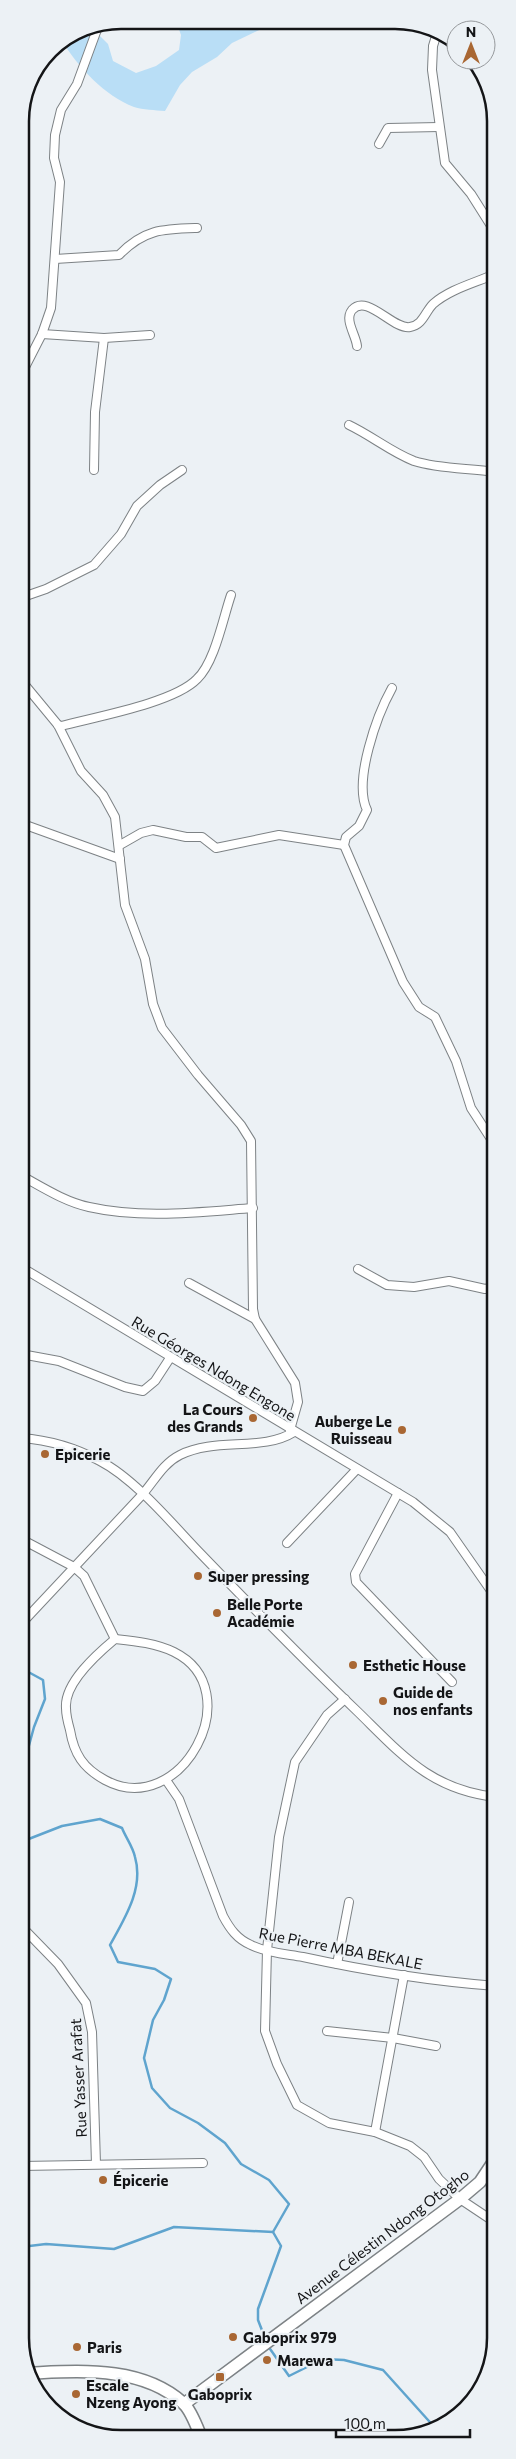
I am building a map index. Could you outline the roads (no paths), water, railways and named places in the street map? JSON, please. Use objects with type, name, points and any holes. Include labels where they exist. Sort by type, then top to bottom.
[{"type":"main road","name":"Avenue Célestin Ndong Otogho","points":[[184,2404],[460,2199],[480,2182],[487,2172]]},
{"type":"main road","points":[[36,2373],[94,2372],[122,2375],[144,2381],[184,2404],[197,2430]]},
{"type":"street","points":[[29,359],[42,334],[51,308],[60,182],[54,158],[55,135],[61,110],[76,84],[96,33]]},
{"type":"street","points":[[436,38],[432,70],[445,163],[471,194],[487,219]]},
{"type":"street","points":[[379,144],[388,128],[439,128]]},
{"type":"street","points":[[55,259],[119,255],[128,245],[150,232],[197,228]]},
{"type":"street","points":[[357,346],[349,318],[357,307],[368,306],[399,326],[412,327],[421,321],[434,303],[451,292],[487,277]]},
{"type":"street","points":[[42,334],[104,338],[150,335]]},
{"type":"street","points":[[94,470],[95,412],[104,338]]},
{"type":"street","points":[[350,425],[374,437],[393,451],[416,461],[487,471]]},
{"type":"street","points":[[29,595],[46,589],[94,565],[120,534],[136,506],[160,485],[182,470]]},
{"type":"street","points":[[58,725],[141,706],[179,691],[197,680],[208,665],[231,595]]},
{"type":"street","points":[[392,688],[380,709],[368,753],[363,784],[363,802],[367,810],[359,826],[346,837],[344,844],[403,982],[419,1007],[434,1017],[456,1061],[471,1108],[487,1132]]},
{"type":"street","points":[[29,690],[58,725],[81,771],[103,795],[116,817],[125,904],[145,959],[151,997],[162,1028],[198,1075],[241,1125],[251,1141],[253,1309],[255,1319],[295,1382],[298,1402],[292,1431],[278,1440],[211,1445],[193,1449],[168,1463],[143,1494],[29,1615]]},
{"type":"street","points":[[29,825],[120,859]]},
{"type":"street","points":[[120,845],[140,833],[153,830],[186,837],[202,838],[216,848],[279,835],[344,844]]},
{"type":"street","points":[[29,1180],[63,1198],[89,1207],[170,1214],[253,1208]]},
{"type":"street","points":[[358,1269],[387,1286],[414,1287],[449,1281],[487,1289]]},
{"type":"street","name":"Rue Géorges Ndong Engone","points":[[29,1272],[170,1358],[413,1502],[450,1532],[487,1585]]},
{"type":"street","points":[[189,1283],[255,1319]]},
{"type":"street","points":[[29,1356],[60,1361],[125,1387],[143,1391],[155,1381],[170,1358]]},
{"type":"street","points":[[29,1439],[52,1443],[95,1459],[143,1494],[404,1757],[433,1779],[467,1793],[487,1796]]},
{"type":"street","points":[[287,1543],[357,1469]]},
{"type":"street","points":[[398,1493],[355,1574],[356,1582],[452,1682]]},
{"type":"street","points":[[29,1543],[74,1567],[84,1576],[115,1639]]},
{"type":"street","points":[[115,1639],[144,1643],[174,1652],[199,1672],[209,1705],[202,1735],[189,1761],[166,1780],[148,1786],[129,1787],[110,1783],[93,1774],[79,1760],[72,1742],[65,1706],[71,1688],[94,1657],[115,1639]]},
{"type":"street","points":[[345,1699],[327,1715],[295,1762],[279,1837],[267,1950],[265,2031],[277,2064],[298,2105],[329,2123],[375,2132],[410,2146],[424,2157],[439,2179],[460,2199],[487,2216]]},
{"type":"street","name":"Rue Pierre MBA BEKALE","points":[[166,1780],[179,1799],[209,1882],[232,1931],[252,1946],[337,1964],[404,1975],[487,1985]]},
{"type":"street","points":[[337,1964],[349,1902]]},
{"type":"street","name":"Rue Yasser Arafat","points":[[29,1934],[58,1964],[86,2003],[92,2032],[96,2164]]},
{"type":"street","points":[[375,2132],[404,1975]]},
{"type":"street","points":[[327,2030],[393,2038],[436,2046]]},
{"type":"street","points":[[29,2166],[203,2164]]},
{"type":"waterway","points":[[29,1672],[43,1680],[45,1699],[29,1745]]},
{"type":"waterway","points":[[29,1839],[62,1826],[100,1819],[122,1828],[134,1853],[137,1880],[132,1903],[110,1945],[118,1962],[155,1969],[171,1979],[164,2000],[153,2020],[144,2058],[152,2088],[170,2108],[198,2123],[225,2143],[241,2164],[269,2180],[289,2204],[273,2232],[174,2227],[114,2249],[46,2244],[29,2246]]},
{"type":"waterway","points":[[265,2338],[258,2320],[258,2309],[281,2246],[273,2232]]},
{"type":"waterway","points":[[268,2346],[289,2376],[323,2359],[344,2360],[383,2370],[431,2423]]},
{"type":"place","name":"La Cours des Grands","points":[[253,1418]]},
{"type":"place","name":"Auberge Le Ruisseau","points":[[402,1430]]},
{"type":"place","name":"Epicerie","points":[[45,1454]]},
{"type":"place","name":"Super pressing","points":[[198,1576]]},
{"type":"place","name":"Belle Porte Académie","points":[[217,1613]]},
{"type":"place","name":"Esthetic House","points":[[353,1665]]},
{"type":"place","name":"Guide de nos enfants","points":[[383,1701]]},
{"type":"place","name":"Épicerie","points":[[103,2180]]},
{"type":"place","name":"Gaboprix 979","points":[[233,2337]]},
{"type":"place","name":"Paris","points":[[77,2347]]},
{"type":"place","name":"Marewa","points":[[267,2360]]},
{"type":"place","name":"Gaboprix","points":[[220,2377]]},
{"type":"place","name":"Escale Nzeng Ayong","points":[[76,2394]]}]
